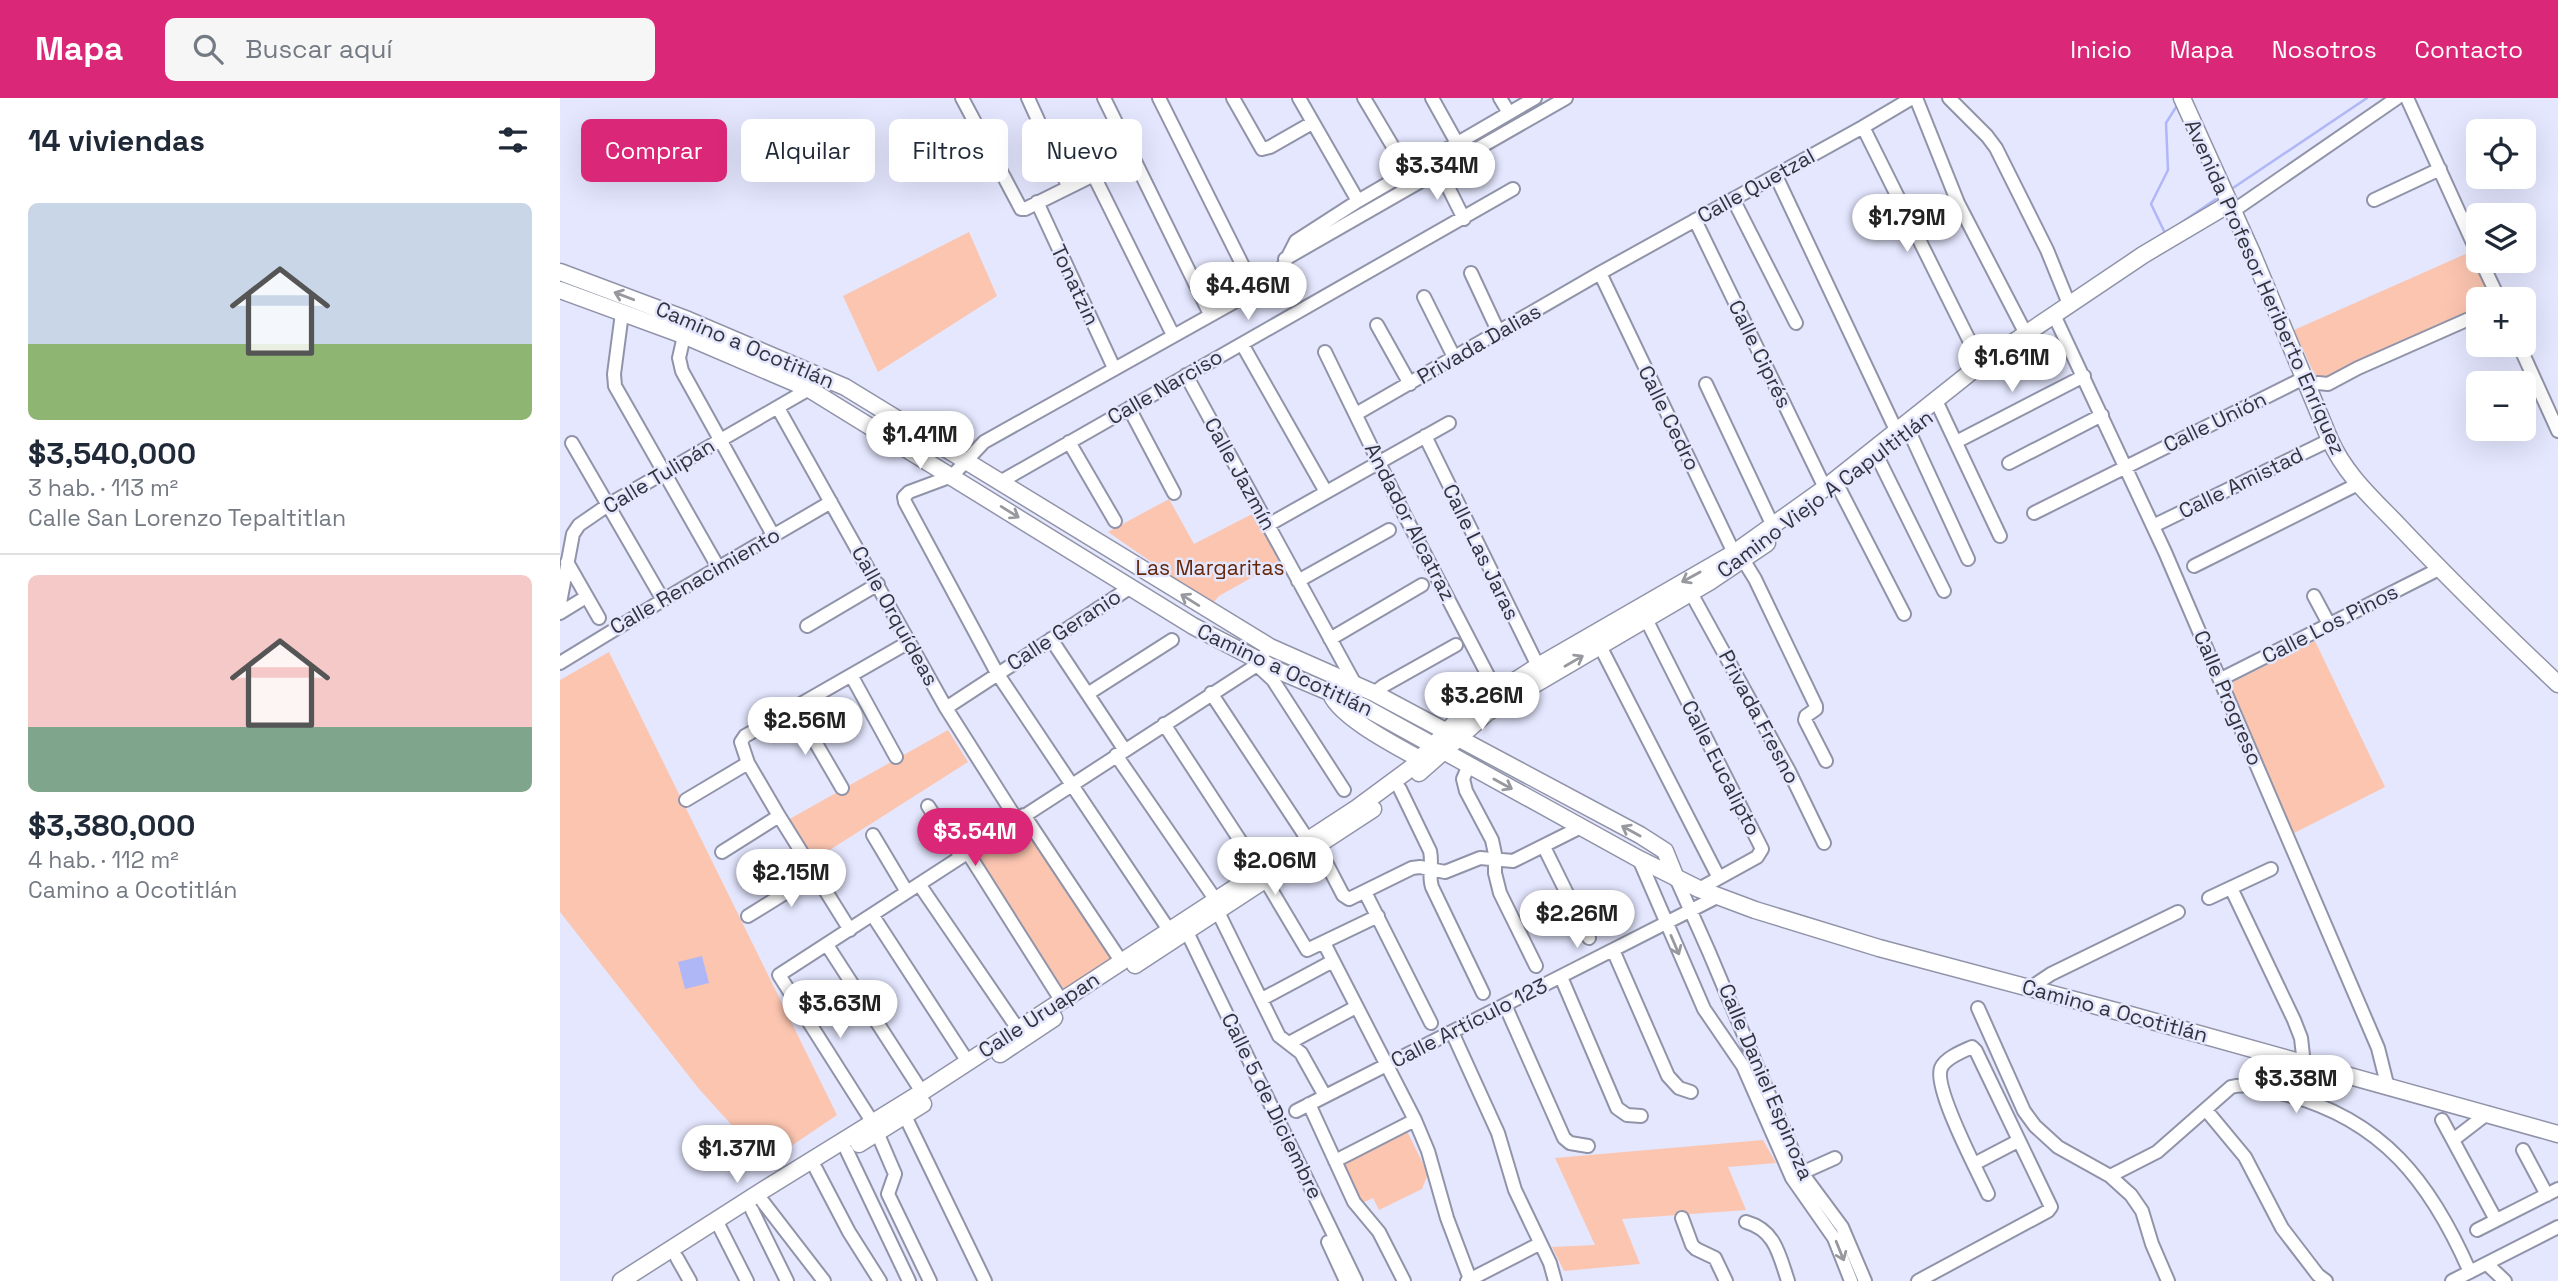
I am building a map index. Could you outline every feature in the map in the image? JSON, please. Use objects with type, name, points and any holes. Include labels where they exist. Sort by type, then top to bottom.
[{"type":"main road","name":"Avenida Profesor Heriberto Enríquez","points":[[2182,98],[2342,464],[2439,569],[2558,684]]},
{"type":"main road","name":"Camino Viejo A Capultitlán","points":[[1445,741],[1488,712],[1691,593],[1832,488],[1981,364],[2026,334],[2057,320],[2069,304],[2183,230],[2231,207]]},
{"type":"main road","name":"Camino Viejo A Capultitlán","points":[[1445,741],[1468,711],[1496,691],[1738,557],[1773,527],[1878,458],[1902,431],[2057,320],[2231,207]]},
{"type":"main road","name":"Camino a Ocotitlán","points":[[560,272],[685,328],[809,389],[1193,626],[1262,658],[1355,684],[1374,694],[1445,741],[1469,765],[1639,859],[1717,897],[1879,948],[2558,1134]]},
{"type":"main road","name":"Camino a Ocotitlán","points":[[560,290],[622,313],[685,328],[845,387],[967,460],[1277,670],[1445,741],[1662,849],[1668,856],[1676,878]]},
{"type":"main road","points":[[1330,691],[1333,700],[1348,714],[1424,761]]},
{"type":"main road","name":"Calle Uruapan","points":[[621,1281],[719,1225],[876,1128],[905,1116],[1217,905],[1400,789],[1445,741]]},
{"type":"main road","name":"Calle Uruapan","points":[[1313,843],[1424,761]]},
{"type":"main road","name":"Calle Uruapan","points":[[640,1281],[677,1258],[719,1225],[758,1206],[846,1151],[922,1092],[1121,961],[1178,933]]},
{"type":"street","points":[[962,98],[1018,207],[1026,209],[1076,182]]},
{"type":"street","points":[[1043,98],[1029,101],[1068,186]]},
{"type":"street","points":[[1104,98],[1114,119]]},
{"type":"street","points":[[1159,98],[1255,290]]},
{"type":"street","points":[[1233,98],[1262,149],[1312,122]]},
{"type":"street","points":[[1299,98],[1358,201]]},
{"type":"street","points":[[1364,98],[1408,172]]},
{"type":"street","points":[[1432,98],[1457,143]]},
{"type":"street","points":[[1500,98],[1509,113]]},
{"type":"street","points":[[1178,933],[1071,785],[997,673],[905,502],[906,495],[952,477],[984,442],[1277,278],[1296,241],[1358,201],[1535,98]]},
{"type":"street","points":[[1285,258],[1566,98]]},
{"type":"street","points":[[1914,98],[1958,203],[2026,334]]},
{"type":"street","name":"Calle Quetzal","points":[[1600,273],[1914,98]]},
{"type":"street","points":[[1949,98],[1996,148],[2047,250],[2069,304]]},
{"type":"street","name":"Camino Viejo A Capultitlán","points":[[2231,207],[2397,98]]},
{"type":"street","points":[[2407,98],[2466,227]]},
{"type":"street","points":[[1863,127],[1981,364]]},
{"type":"street","points":[[2374,200],[2440,169]]},
{"type":"street","points":[[1440,171],[1464,219]]},
{"type":"street","points":[[1142,176],[1210,314]]},
{"type":"street","points":[[1776,176],[1968,559]]},
{"type":"street","points":[[1097,182],[1173,335]]},
{"type":"street","name":"Calle Narciso","points":[[1000,482],[1513,189]]},
{"type":"street","points":[[1733,199],[1796,323]]},
{"type":"street","name":"Tonatzin","points":[[1037,202],[1114,368]]},
{"type":"street","name":"Calle Ciprés","points":[[1695,220],[1832,488],[1905,614]]},
{"type":"street","points":[[1471,273],[1499,333]]},
{"type":"street","name":"Privada Dalias","points":[[1356,414],[1600,273]]},
{"type":"street","name":"Calle Cedro","points":[[1600,273],[1738,557],[1755,579],[1816,706],[1805,720],[1826,761]]},
{"type":"street","points":[[1424,297],[1455,359]]},
{"type":"street","points":[[622,313],[614,374],[615,386],[718,567]]},
{"type":"street","name":"Calle Progreso","points":[[2057,320],[2221,679],[2378,1048],[2388,1088]]},
{"type":"street","name":"Calle Unión","points":[[2034,513],[2126,466],[2306,383],[2329,384],[2358,368],[2466,320]]},
{"type":"street","points":[[1377,325],[1410,384]]},
{"type":"street","points":[[685,328],[679,358],[682,371],[773,536]]},
{"type":"street","points":[[1242,344],[1326,492]]},
{"type":"street","name":"Andador Alcatraz","points":[[1325,352],[1496,691]]},
{"type":"street","points":[[2524,357],[2558,432]]},
{"type":"street","name":"Calle Jazmín","points":[[1186,375],[1355,684]]},
{"type":"street","points":[[1956,442],[2084,376]]},
{"type":"street","points":[[1706,383],[1773,527]]},
{"type":"street","name":"Calle Tulipán","points":[[560,603],[576,528],[608,505],[809,389]]},
{"type":"street","points":[[1939,407],[2000,536]]},
{"type":"street","name":"Calle Orquídeas","points":[[778,408],[946,708],[1121,961]]},
{"type":"street","points":[[1129,408],[1174,493]]},
{"type":"street","points":[[2009,463],[2102,415]]},
{"type":"street","points":[[1268,525],[1449,423]]},
{"type":"street","name":"Calle Las Jaras","points":[[1424,436],[1538,666]]},
{"type":"street","name":"Calle Amistad","points":[[2153,526],[2330,440]]},
{"type":"street","points":[[1069,442],[1115,521]]},
{"type":"street","points":[[572,443],[663,600]]},
{"type":"street","points":[[1878,458],[1944,591]]},
{"type":"street","points":[[2194,566],[2358,484]]},
{"type":"street","name":"Calle Renacimiento","points":[[560,663],[831,502]]},
{"type":"street","points":[[1297,582],[1389,530]]},
{"type":"street","points":[[567,562],[599,618]]},
{"type":"street","name":"Calle Los Pinos","points":[[2221,679],[2439,569]]},
{"type":"street","points":[[807,626],[878,584]]},
{"type":"street","points":[[1329,639],[1422,585]]},
{"type":"street","name":"Calle Geranio","points":[[946,708],[1131,587]]},
{"type":"street","name":"Privada Fresno","points":[[1691,593],[1789,771],[1824,843]]},
{"type":"street","points":[[2314,596],[2329,624]]},
{"type":"street","points":[[560,613],[586,597]]},
{"type":"street","name":"Calle Eucalipto","points":[[1646,619],[1762,849],[1757,857],[1699,889]]},
{"type":"street","points":[[1051,639],[1089,693],[1120,752],[1217,905],[1279,1036],[1301,1053],[1325,1096]]},
{"type":"street","points":[[1089,693],[1172,640]]},
{"type":"street","points":[[850,930],[748,763],[741,746],[742,739],[909,642]]},
{"type":"street","points":[[1374,694],[1383,686],[1456,645]]},
{"type":"street","points":[[1600,646],[1719,878]]},
{"type":"street","points":[[930,1281],[888,1194],[895,1174],[876,1128],[779,975],[873,916],[1262,658],[1273,680],[1344,790]]},
{"type":"street","points":[[851,675],[896,757]]},
{"type":"street","points":[[1211,694],[1313,843],[1345,898],[1353,899],[1412,868],[1445,872],[1475,859],[1513,861],[1581,827]]},
{"type":"street","points":[[796,709],[842,788]]},
{"type":"street","points":[[1164,724],[1263,876],[1304,948],[1310,950],[1378,916]]},
{"type":"street","points":[[686,800],[748,763]]},
{"type":"street","points":[[1469,765],[1463,779],[1465,788],[1492,840],[1500,893],[1536,966]]},
{"type":"street","points":[[1400,789],[1430,851],[1432,887],[1483,993]]},
{"type":"street","points":[[928,806],[965,855],[1061,1000]]},
{"type":"street","points":[[722,852],[779,816]]},
{"type":"street","points":[[873,835],[907,892]]},
{"type":"street","points":[[1544,847],[1589,938]]},
{"type":"street","name":"Calle Daniel Espinoza","points":[[1639,859],[1704,1009],[1742,1066],[1797,1175],[1835,1238],[1852,1281]]},
{"type":"street","points":[[2208,898],[2271,869]]},
{"type":"street","points":[[748,916],[816,874]]},
{"type":"street","name":"Calle Daniel Espinoza","points":[[1676,878],[1797,1175],[1842,1227],[1865,1281]]},
{"type":"street","points":[[919,884],[1018,1029]]},
{"type":"street","points":[[2231,888],[2294,1020],[2301,1038],[2304,1064]]},
{"type":"street","points":[[1365,891],[1431,1023]]},
{"type":"street","name":"Calle Artículo 123","points":[[1296,1111],[1717,897]]},
{"type":"street","points":[[2030,988],[2051,974],[2178,912]]},
{"type":"street","points":[[873,916],[968,1062]]},
{"type":"street","name":"Calle 5 de Diciembre","points":[[1178,933],[1346,1281]]},
{"type":"street","name":"Calle 5 de Diciembre","points":[[1178,933],[1356,1281]]},
{"type":"street","points":[[1324,943],[1415,1120],[1428,1151],[1468,1280],[1539,1244]]},
{"type":"street","points":[[827,945],[922,1092]]},
{"type":"street","points":[[1613,950],[1668,1076],[1679,1088],[1691,1091]]},
{"type":"street","points":[[1262,999],[1333,961]]},
{"type":"street","points":[[1561,976],[1617,1108],[1627,1115],[1641,1116]]},
{"type":"street","points":[[1505,1005],[1564,1138],[1570,1143],[1588,1146]]},
{"type":"street","points":[[1289,1043],[1356,1007]]},
{"type":"street","points":[[1978,1008],[2017,1100],[2035,1126],[2058,1147],[2110,1176],[2137,1202],[2168,1281]]},
{"type":"street","points":[[1452,1032],[1498,1133],[1515,1190],[1550,1263],[1555,1281]]},
{"type":"street","points":[[1918,1281],[1935,1277],[2050,1209],[2050,1204],[1973,1047],[1946,1061],[1940,1069],[1940,1080],[1954,1121],[1988,1194]]},
{"type":"street","points":[[2110,1176],[2157,1152],[2206,1110],[2222,1092],[2231,1087],[2241,1085],[2295,1097],[2341,1116],[2374,1135],[2401,1160],[2434,1199],[2470,1272]]},
{"type":"street","points":[[1309,1104],[1354,1202],[1374,1224],[1404,1281]]},
{"type":"street","points":[[2206,1110],[2245,1157],[2281,1228],[2321,1279]]},
{"type":"street","points":[[2453,1140],[2488,1113]]},
{"type":"street","points":[[905,1116],[985,1281]]},
{"type":"street","points":[[1335,1161],[1415,1120]]},
{"type":"street","points":[[2442,1120],[2496,1220]]},
{"type":"street","points":[[1974,1164],[2018,1141]]},
{"type":"street","points":[[2477,1230],[2552,1192],[2523,1150]]},
{"type":"street","points":[[846,1151],[909,1281]]},
{"type":"street","points":[[1797,1175],[1835,1158]]},
{"type":"street","points":[[816,1169],[849,1232],[880,1281]]},
{"type":"street","points":[[758,1206],[787,1281]]},
{"type":"street","points":[[758,1206],[824,1281]]},
{"type":"street","points":[[1682,1218],[1692,1245],[1715,1258],[1726,1281]]},
{"type":"street","points":[[1746,1222],[1762,1228],[1771,1236],[1788,1281]]},
{"type":"street","points":[[719,1225],[747,1281]]},
{"type":"street","points":[[2452,1281],[2558,1227]]},
{"type":"street","points":[[677,1258],[690,1281]]},
{"type":"street","points":[[2487,1264],[2505,1281]]},
{"type":"green space","points":[[969,232],[997,296],[878,372],[843,296]]},
{"type":"green space","points":[[2466,254],[2466,273],[2480,273],[2486,287],[2466,287],[2466,317],[2318,382],[2294,330]]},
{"type":"green space","name":"Las Margaritas","points":[[1169,499],[1194,544],[1254,513],[1279,562],[1219,596],[1212,604],[1108,532]]},
{"type":"green space","points":[[2315,641],[2385,787],[2290,835],[2229,684]]},
{"type":"green space","points":[[609,652],[837,1115],[766,1163],[699,1089],[560,912],[560,680]]},
{"type":"green space","points":[[948,730],[968,762],[814,860],[786,821]]},
{"type":"green space","points":[[1023,824],[1114,961],[1066,993],[974,855]]},
{"type":"green space","points":[[1407,1131],[1428,1174],[1422,1189],[1379,1210],[1373,1198],[1362,1203],[1344,1164]]},
{"type":"green space","points":[[1763,1140],[1776,1163],[1728,1167],[1746,1210],[1622,1219],[1640,1264],[1564,1271],[1552,1247],[1595,1245],[1555,1158]]},
{"type":"water","points":[[702,956],[709,983],[685,989],[678,962]]},
{"type":"waterway","points":[[2230,190],[2367,98]]},
{"type":"waterway","points":[[2165,233],[2151,204],[2168,170],[2166,123],[2178,104]]},
{"type":"waterway","points":[[2172,229],[2219,197]]}]
